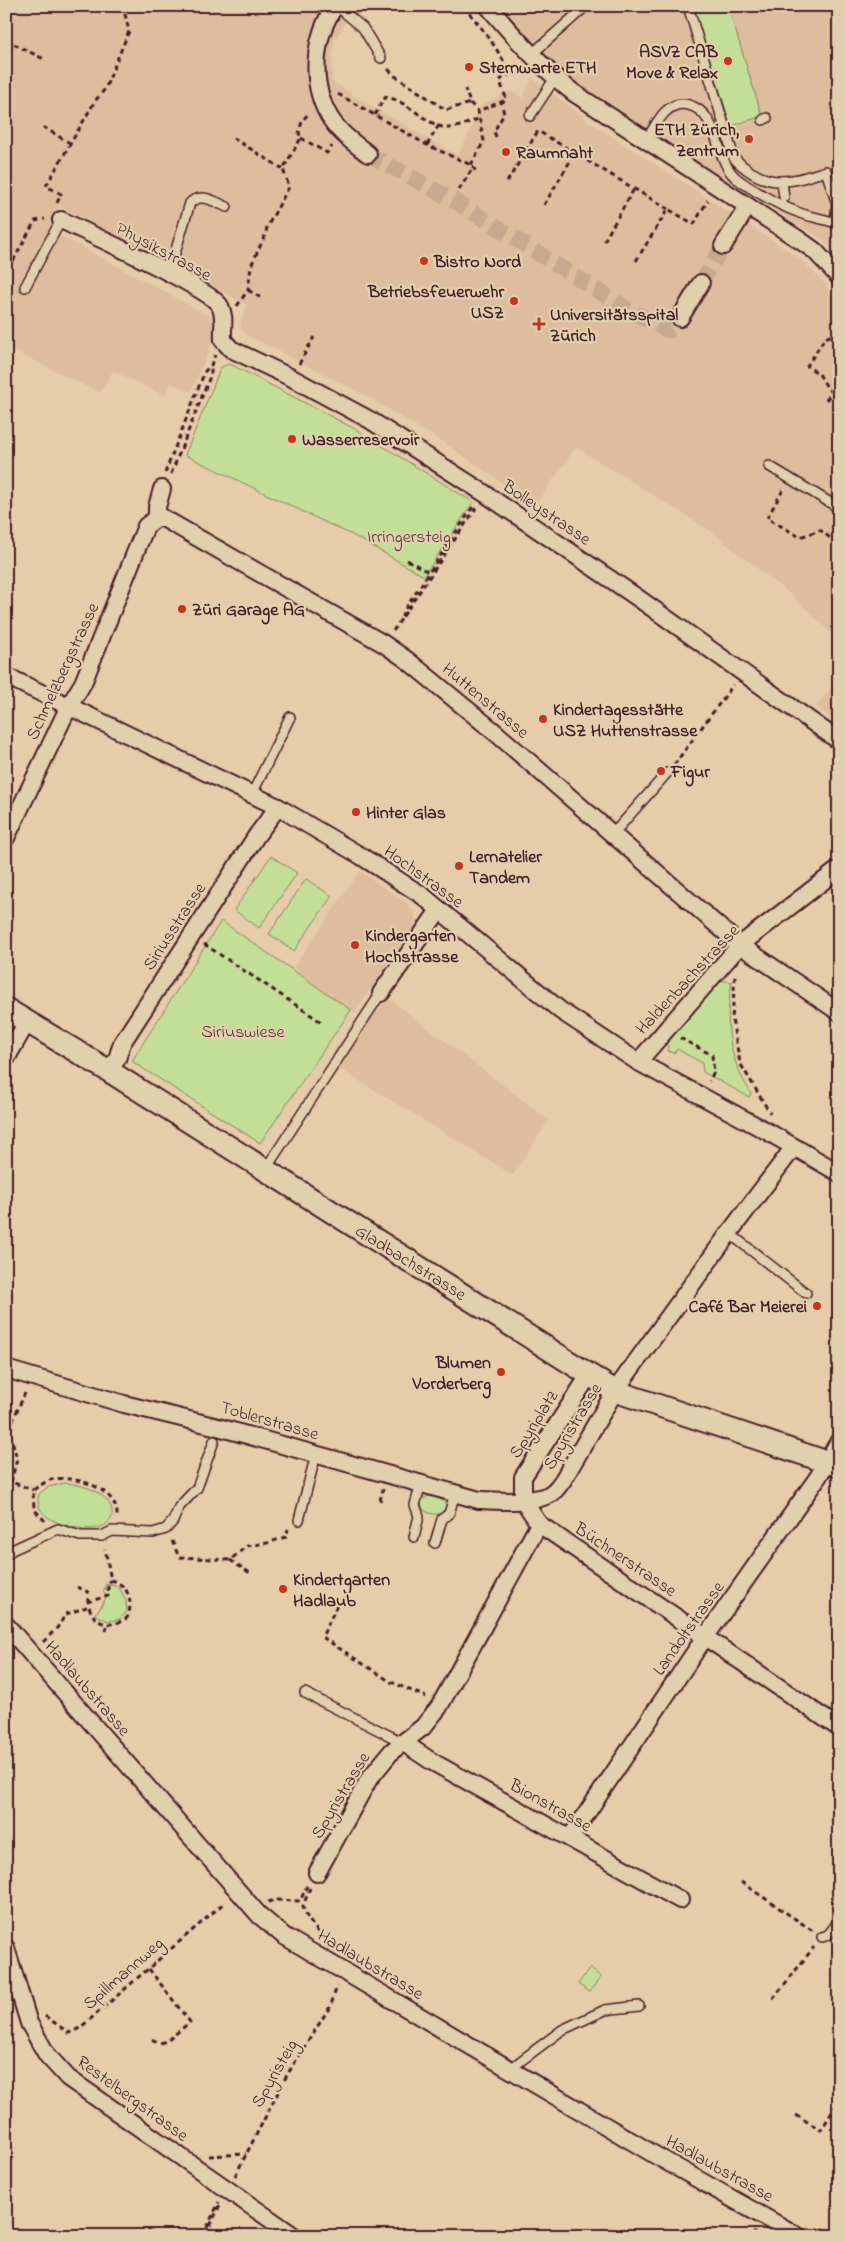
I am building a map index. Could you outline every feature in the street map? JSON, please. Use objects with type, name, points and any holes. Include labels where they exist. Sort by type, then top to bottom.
[{"type":"street","points":[[488,6],[555,78],[610,118],[649,136],[663,152],[744,212],[815,251],[839,277]]},
{"type":"street","points":[[331,7],[317,54],[316,78],[322,101],[330,118],[338,129],[368,154]]},
{"type":"street","points":[[723,246],[744,212]]},
{"type":"street","name":"Physikstrasse","points":[[58,213],[215,300],[224,317],[223,336]]},
{"type":"street","points":[[680,318],[701,283]]},
{"type":"street","name":"Bolleystrasse","points":[[223,336],[225,343],[231,349],[292,378],[370,420],[484,493],[638,598],[839,741]]},
{"type":"street","name":"Schmelzbergstrasse","points":[[6,838],[69,706],[83,683],[146,526],[154,520],[162,489]]},
{"type":"street","name":"Huttenstrasse","points":[[154,520],[168,520],[384,644],[407,660],[496,733],[740,945],[839,1012]]},
{"type":"street","name":"Hochstrasse","points":[[6,676],[278,807],[361,856],[423,896],[561,1011],[638,1062],[839,1173]]},
{"type":"street","name":"Siriusstrasse","points":[[109,1071],[117,1058],[122,1043],[256,835],[278,807]]},
{"type":"street","name":"Haldenbachstrasse","points":[[638,1062],[740,945],[839,869]]},
{"type":"street","points":[[381,993],[439,910]]},
{"type":"street","name":"Gladbachstrasse","points":[[6,1009],[109,1071],[615,1391],[833,1464]]},
{"type":"street","points":[[6,1059],[27,1022]]},
{"type":"street","name":"Spyristrasse","points":[[523,1500],[545,1497],[556,1491],[615,1391],[729,1233],[794,1147]]},
{"type":"street","name":"Toblerstrasse","points":[[6,1370],[124,1404],[200,1422],[479,1500],[523,1500]]},
{"type":"street","name":"Spyriplatz","points":[[523,1500],[523,1477],[590,1374]]},
{"type":"street","name":"Landoltstrasse","points":[[570,1838],[706,1637],[818,1477],[833,1464],[839,1441]]},
{"type":"street","points":[[523,1500],[539,1524]]},
{"type":"street","name":"Spyristrasse","points":[[312,1879],[369,1779],[392,1751],[423,1727],[439,1707],[539,1524]]},
{"type":"street","name":"Büchnerstrasse","points":[[539,1524],[839,1728]]},
{"type":"street","name":"Hadlaubstrasse","points":[[6,1625],[259,1915],[284,1936],[671,2164],[798,2236]]},
{"type":"street","name":"Bionstrasse","points":[[404,1743],[431,1761],[680,1900]]},
{"type":"street","name":"Restelbergstrasse","points":[[6,1948],[29,2023],[47,2055],[68,2078],[294,2236]]},
{"type":"lane","points":[[536,58],[586,6]]},
{"type":"lane","points":[[649,136],[660,119],[669,109],[676,105],[686,105],[699,110],[710,124],[725,164],[736,178],[794,211],[837,224],[837,204],[826,171],[782,182],[770,181],[744,168],[734,158],[729,131],[688,6]]},
{"type":"lane","points":[[331,7],[363,28],[381,58]]},
{"type":"lane","points":[[530,116],[555,78]]},
{"type":"lane","points":[[782,182],[784,197]]},
{"type":"lane","points":[[169,273],[190,203],[198,197],[203,197],[227,207]]},
{"type":"lane","points":[[25,287],[58,213]]},
{"type":"lane","points":[[769,466],[839,508]]},
{"type":"lane","points":[[252,794],[290,717]]},
{"type":"lane","points":[[612,835],[668,773]]},
{"type":"lane","points":[[265,1170],[381,993]]},
{"type":"lane","points":[[729,1233],[806,1292]]},
{"type":"lane","points":[[6,1555],[12,1550],[58,1530],[80,1536],[102,1536],[112,1531],[153,1533],[166,1529],[173,1521],[179,1507],[197,1488],[214,1441]]},
{"type":"lane","points":[[294,1521],[316,1454]]},
{"type":"lane","points":[[414,1537],[419,1516],[416,1505],[421,1484]]},
{"type":"lane","points":[[436,1543],[442,1519],[449,1514],[454,1493]]},
{"type":"lane","name":"Spyristrasse","points":[[305,1693],[404,1743]]},
{"type":"lane","points":[[822,1937],[828,1935],[839,1921]]},
{"type":"lane","points":[[510,2069],[562,2030],[605,2010],[639,2006]]},
{"type":"path","points":[[6,266],[12,263],[35,221],[58,213],[61,194],[46,186],[95,101],[105,89],[129,32],[123,6]]},
{"type":"path","points":[[464,6],[501,58],[512,71],[517,73]]},
{"type":"path","points":[[6,40],[44,59]]},
{"type":"path","points":[[381,58],[395,76],[446,110],[470,103]]},
{"type":"path","points":[[478,111],[501,102],[506,98],[500,79],[509,75]]},
{"type":"path","points":[[459,190],[473,168],[484,142],[478,119],[478,111],[470,103],[465,89]]},
{"type":"path","points":[[332,91],[427,146],[473,168]]},
{"type":"path","points":[[375,115],[383,100],[390,98],[415,109],[430,121],[449,128],[478,119]]},
{"type":"path","points":[[496,137],[494,131],[504,114],[501,102]]},
{"type":"path","points":[[305,117],[299,133],[301,138],[327,153],[334,144]]},
{"type":"path","points":[[427,146],[439,125]]},
{"type":"path","points":[[43,127],[70,143]]},
{"type":"path","points":[[507,182],[538,131],[694,224],[710,196]]},
{"type":"path","points":[[233,138],[283,169],[290,188],[267,227],[251,266],[248,290],[242,300]]},
{"type":"path","points":[[283,169],[301,138]]},
{"type":"path","points":[[544,205],[575,153]]},
{"type":"path","points":[[522,158],[529,162]]},
{"type":"path","points":[[604,241],[634,189]]},
{"type":"path","points":[[636,261],[668,209]]},
{"type":"path","points":[[248,290],[261,298]]},
{"type":"path","points":[[839,332],[825,338],[807,366],[819,374],[828,389],[839,396]]},
{"type":"path","points":[[162,489],[165,488],[211,374],[211,365],[223,336]]},
{"type":"path","points":[[303,357],[314,337]]},
{"type":"path","points":[[162,489],[161,484],[205,371],[211,365]]},
{"type":"path","points":[[826,400],[832,392]]},
{"type":"path","points":[[778,498],[767,518],[800,537],[820,530],[839,545]]},
{"type":"path","points":[[406,614],[478,501]]},
{"type":"path","points":[[402,618],[403,612],[477,507]]},
{"type":"path","points":[[407,560],[431,574]]},
{"type":"path","points":[[668,773],[733,685]]},
{"type":"path","points":[[202,942],[323,1023]]},
{"type":"path","points":[[735,973],[732,1019],[740,1063],[771,1114]]},
{"type":"path","points":[[684,1040],[712,1055],[714,1072],[709,1081]]},
{"type":"path","points":[[11,1482],[17,1458],[9,1430],[26,1389]]},
{"type":"path","points":[[6,1480],[33,1490],[54,1479],[80,1481],[103,1490],[115,1504],[118,1514],[117,1524],[112,1531]]},
{"type":"path","points":[[33,1490],[34,1509],[44,1520],[58,1530]]},
{"type":"path","points":[[230,1560],[247,1546],[267,1543],[286,1537],[294,1521]]},
{"type":"path","points":[[166,1529],[179,1557],[230,1560],[250,1573]]},
{"type":"path","points":[[87,1602],[108,1596],[108,1584],[111,1580],[102,1536]]},
{"type":"path","points":[[77,1587],[88,1592],[87,1607],[94,1618],[100,1622],[121,1622],[127,1618],[130,1610],[130,1598],[126,1588],[120,1582],[111,1580]]},
{"type":"path","points":[[337,1605],[322,1637],[391,1682],[431,1699]]},
{"type":"path","points":[[40,1645],[57,1628],[66,1614],[87,1607]]},
{"type":"path","points":[[106,1631],[108,1623]]},
{"type":"path","points":[[266,1904],[275,1900],[300,1901],[312,1879]]},
{"type":"path","points":[[741,1882],[822,1937],[772,1999]]},
{"type":"path","name":"Spillmannweg","points":[[39,2011],[69,2033],[80,2028],[228,1900]]},
{"type":"path","points":[[303,1902],[308,1919],[325,1941]]},
{"type":"path","points":[[149,1969],[190,2022],[167,2041],[160,2043],[149,2038]]},
{"type":"path","name":"Spyristeig","points":[[235,2176],[287,2075],[331,2005],[338,1985]]},
{"type":"path","points":[[796,2115],[821,2130],[839,2101]]},
{"type":"path","points":[[203,2160],[207,2156],[246,2154]]},
{"type":"path","points":[[204,2236],[221,2198]]},
{"type":"path","points":[[753,2236],[755,2231]]},
{"type":"shaded area","name":"Universitätsspital Zürich","points":[[6,6],[355,6],[335,40],[332,55],[332,81],[458,156],[482,105],[511,91],[522,98],[531,77],[590,122],[801,259],[825,284],[839,308],[839,640],[790,594],[709,530],[576,447],[535,506],[448,445],[363,394],[247,335],[241,329],[240,323],[247,305],[59,206],[52,231],[221,322],[191,392],[171,383],[165,396],[113,371],[100,393],[6,347]]},
{"type":"shaded area","name":"ETH Zürich, Zentrum","points":[[498,6],[839,6],[839,258],[826,242],[625,117],[563,72],[524,36]]},
{"type":"shaded area","points":[[839,678],[839,723],[816,707]]},
{"type":"shaded area","name":"Kindergarten Hochstrasse","points":[[360,871],[407,903],[415,913],[416,924],[355,1012],[310,982],[294,967]]},
{"type":"shaded area","points":[[376,989],[549,1120],[513,1175],[327,1061]]},
{"type":"green space","name":"ASVZ CAB Move & Relax","points":[[693,6],[728,6],[762,116],[731,126]]},
{"type":"green space","name":"Irringersteig","points":[[230,364],[355,429],[473,502],[424,576],[356,537],[185,455],[221,367]]},
{"type":"green space","points":[[271,856],[297,873],[259,928],[234,910]]},
{"type":"green space","points":[[306,879],[332,896],[294,951],[269,934]]},
{"type":"green space","name":"Siriuswiese","points":[[221,921],[351,1010],[260,1143],[133,1062],[133,1059]]},
{"type":"green space","points":[[720,980],[732,982],[728,1011],[730,1039],[737,1067],[751,1093],[749,1097],[703,1072],[702,1063],[677,1049],[674,1053],[668,1051],[668,1046],[665,1043]]},
{"type":"green space","points":[[65,1483],[85,1487],[99,1494],[108,1502],[112,1511],[110,1520],[103,1526],[91,1529],[73,1527],[48,1517],[39,1507],[39,1494],[48,1487]]},
{"type":"green space","points":[[429,1496],[444,1502],[446,1507],[441,1514],[427,1512],[422,1507],[421,1500]]},
{"type":"green space","points":[[106,1584],[119,1587],[126,1601],[127,1611],[120,1619],[108,1621],[94,1614],[99,1610],[107,1596],[103,1592]]},
{"type":"green space","points":[[590,1968],[601,1977],[589,1992],[578,1984]]},
{"type":"tunnel","points":[[368,154],[453,200],[626,308],[664,329],[670,330],[675,327],[680,318]]},
{"type":"tunnel","points":[[701,283],[723,246]]},
{"type":"place","name":"ASVZ CAB Move & Relax","points":[[728,61]]},
{"type":"place","name":"Sternwarte ETH","points":[[469,67]]},
{"type":"place","name":"ETH Zürich, Zentrum","points":[[749,139]]},
{"type":"place","name":"Raumnaht","points":[[506,152]]},
{"type":"place","name":"Bistro Nord","points":[[424,261]]},
{"type":"place","name":"Betriebsfeuerwehr USZ","points":[[514,301]]},
{"type":"place","name":"Universitätsspital Zürich","points":[[539,324]]},
{"type":"place","name":"Wasserreservoir","points":[[292,439]]},
{"type":"place","name":"Züri Garage AG","points":[[182,609]]},
{"type":"place","name":"Kindertagesstätte USZ Huttenstrasse","points":[[543,719]]},
{"type":"place","name":"Figur","points":[[661,771]]},
{"type":"place","name":"Hinter Glas","points":[[356,812]]},
{"type":"place","name":"Lernatelier Tandem","points":[[459,866]]},
{"type":"place","name":"Kindergarten Hochstrasse","points":[[355,945]]},
{"type":"place","name":"Café Bar Meierei","points":[[817,1306]]},
{"type":"place","name":"Blumen Vorderberg","points":[[501,1372]]},
{"type":"place","name":"Kindertgarten Hadlaub","points":[[283,1589]]}]
